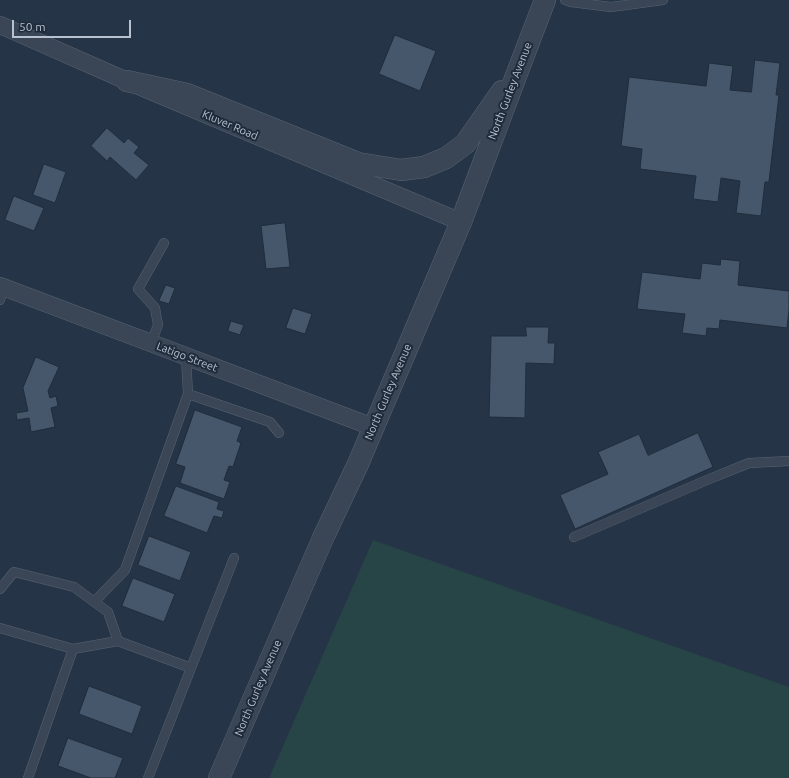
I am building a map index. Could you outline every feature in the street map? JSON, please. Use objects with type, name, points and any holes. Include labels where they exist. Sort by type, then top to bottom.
[{"type":"street","name":"North Gurley Avenue","points":[[219,778],[323,538],[358,464],[461,222],[545,0]]},
{"type":"street","name":"Kluver Road","points":[[0,25],[127,81],[461,222]]},
{"type":"street","points":[[127,81],[187,94],[358,163],[400,170],[424,167],[446,158],[464,144],[518,68]]},
{"type":"street","name":"Latigo Street","points":[[1,291],[151,343],[373,427]]},
{"type":"lane","points":[[566,0],[571,2],[611,7],[663,0]]},
{"type":"lane","points":[[151,343],[158,325],[155,308],[138,289],[164,244]]},
{"type":"lane","points":[[94,602],[125,570],[188,394],[186,357]]},
{"type":"lane","points":[[188,394],[270,422],[279,433]]},
{"type":"lane","points":[[574,537],[749,463],[789,461]]},
{"type":"lane","points":[[148,778],[234,558]]},
{"type":"lane","points":[[0,589],[14,572],[74,587],[108,612],[118,641]]},
{"type":"lane","points":[[0,628],[73,648],[118,641],[192,668]]},
{"type":"lane","points":[[28,778],[73,648]]},
{"type":"green space","points":[[373,540],[789,687],[789,778],[269,778]]},
{"type":"building","points":[[395,35],[436,51],[420,91],[379,74]]},
{"type":"building","points":[[755,60],[780,63],[776,95],[779,95],[769,182],[765,182],[761,216],[736,213],[740,181],[721,178],[718,202],[693,199],[696,176],[640,169],[642,149],[621,146],[629,77],[706,86],[709,63],[733,66],[730,90],[751,92]]},
{"type":"building","points":[[107,128],[124,143],[128,138],[139,147],[134,153],[149,165],[136,180],[110,157],[107,161],[91,146]]},
{"type":"building","points":[[44,164],[66,172],[55,203],[33,195]]},
{"type":"building","points":[[14,196],[44,208],[34,231],[5,220]]},
{"type":"building","points":[[285,223],[290,267],[266,269],[261,226]]},
{"type":"building","points":[[721,259],[740,261],[738,285],[789,291],[787,328],[720,320],[719,329],[707,328],[706,336],[682,333],[685,314],[637,309],[642,272],[700,279],[702,263],[720,265]]},
{"type":"building","points":[[166,285],[175,288],[169,304],[159,301]]},
{"type":"building","points":[[293,308],[312,314],[305,334],[286,328]]},
{"type":"building","points":[[231,321],[244,325],[240,335],[228,331]]},
{"type":"building","points":[[526,327],[549,327],[548,343],[555,343],[554,364],[526,363],[525,418],[489,417],[491,336],[526,336]]},
{"type":"building","points":[[36,357],[59,367],[48,391],[50,398],[56,396],[58,406],[51,408],[55,427],[31,432],[29,418],[17,420],[16,413],[28,411],[23,388]]},
{"type":"building","points":[[195,410],[242,427],[237,441],[241,443],[233,467],[229,466],[224,480],[230,482],[224,499],[180,483],[185,467],[176,464]]},
{"type":"building","points":[[698,433],[713,467],[575,529],[560,495],[608,474],[598,452],[639,434],[648,455]]},
{"type":"building","points":[[176,486],[219,502],[217,509],[224,511],[222,518],[214,516],[207,533],[164,516]]},
{"type":"building","points":[[149,536],[191,552],[180,581],[138,565]]},
{"type":"building","points":[[133,578],[175,594],[164,622],[122,606]]},
{"type":"building","points":[[89,686],[142,706],[132,734],[79,714]]},
{"type":"building","points":[[68,738],[123,758],[115,778],[91,778],[58,766]]}]
